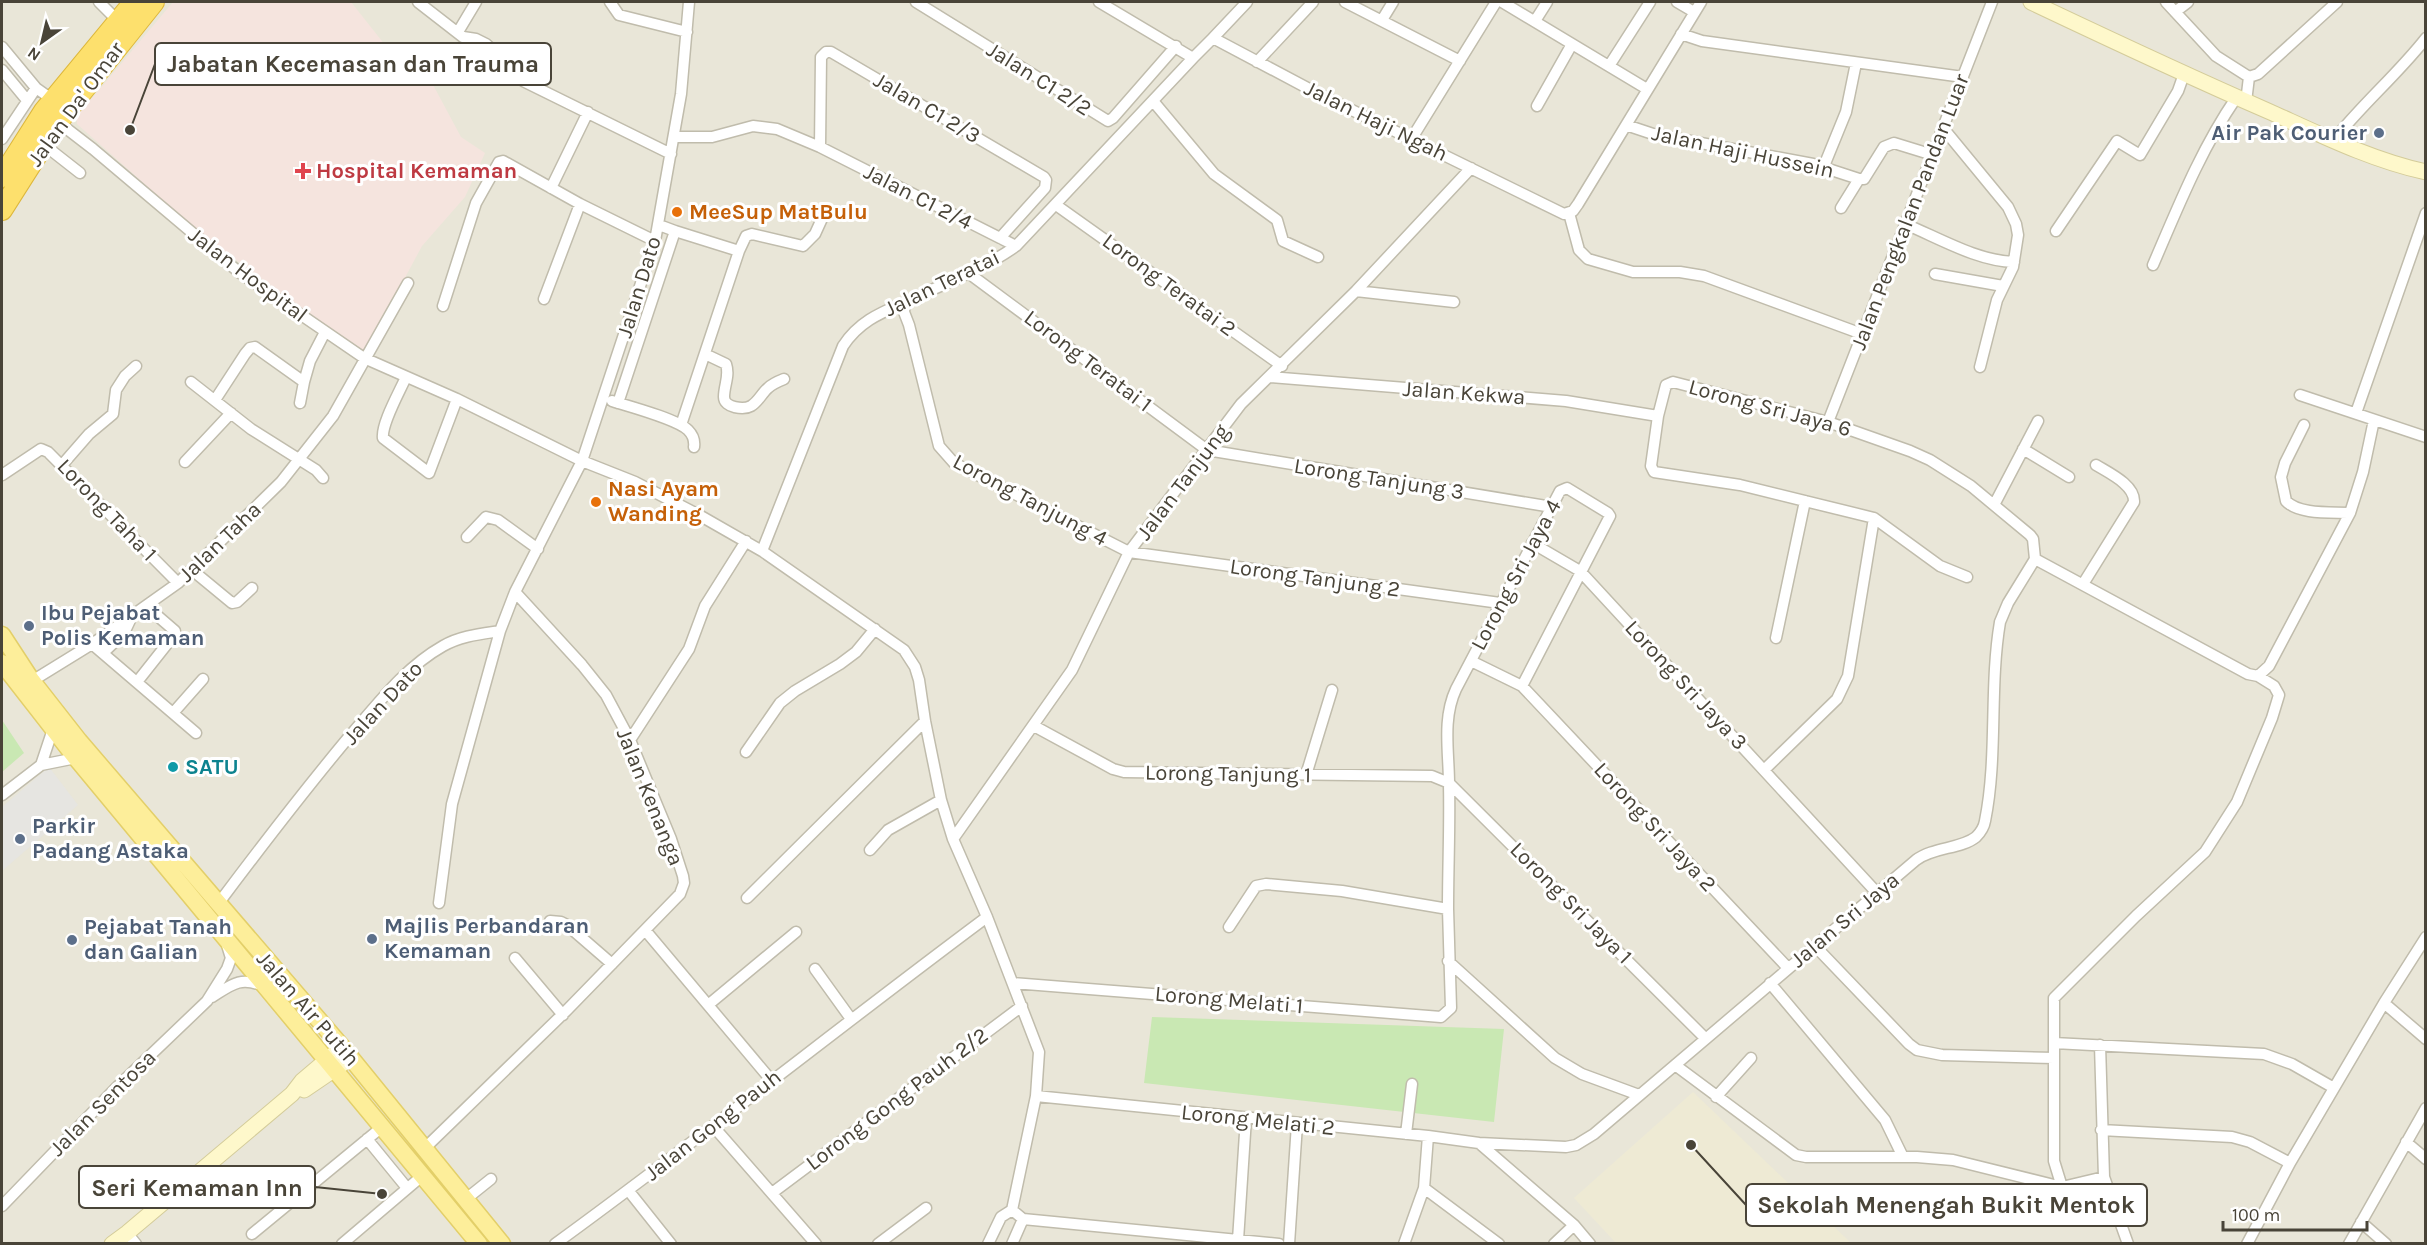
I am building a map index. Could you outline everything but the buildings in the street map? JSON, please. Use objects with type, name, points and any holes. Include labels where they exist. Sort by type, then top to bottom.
[{"type":"highway","points":[[2,177],[53,100],[134,2]]},
{"type":"highway","name":"Jalan Da' Omar","points":[[2,210],[58,122],[154,2]]},
{"type":"main road","points":[[2031,2],[2333,141],[2405,168],[2426,172]]},
{"type":"main road","name":"Jalan Air Putih","points":[[2,635],[32,681],[79,741],[346,1052],[502,1244]]},
{"type":"main road","name":"Jalan Air Putih","points":[[2,663],[52,729],[479,1244]]},
{"type":"main road","points":[[112,1244],[132,1238],[292,1094],[307,1088],[346,1052]]},
{"type":"street","points":[[99,2],[117,21]]},
{"type":"street","points":[[418,2],[463,37],[476,39],[486,44],[502,59]]},
{"type":"street","points":[[458,32],[476,2]]},
{"type":"street","points":[[610,2],[619,15],[687,32]]},
{"type":"street","name":"Jalan Dato","points":[[218,904],[324,768],[378,702],[404,675],[422,660],[457,639],[500,631],[516,592],[582,461],[655,241],[675,137],[689,2]]},
{"type":"street","name":"Jalan C1 2/2","points":[[916,2],[1108,121],[1176,46]]},
{"type":"street","points":[[1099,2],[1193,58],[1247,2]]},
{"type":"street","points":[[1257,62],[1313,2]]},
{"type":"street","points":[[1345,2],[1460,61]]},
{"type":"street","points":[[1382,20],[1393,2]]},
{"type":"street","points":[[1412,138],[1497,2]]},
{"type":"street","points":[[1502,2],[1647,89]]},
{"type":"street","points":[[1534,21],[1546,2]]},
{"type":"street","points":[[1609,66],[1650,2]]},
{"type":"street","points":[[1677,2],[1694,12]]},
{"type":"street","points":[[1701,2],[1694,12],[1688,37],[1647,89],[1634,128],[1578,204],[1570,219],[1579,250],[1588,259],[1633,272],[1680,272],[1704,276],[1862,334]]},
{"type":"street","name":"Jalan Pengkalan Pandan Luar","points":[[1828,422],[1992,2]]},
{"type":"street","points":[[2166,2],[2216,56],[2249,77]]},
{"type":"street","points":[[2175,12],[2188,2]]},
{"type":"street","points":[[2249,77],[2258,74],[2337,2]]},
{"type":"street","points":[[1688,37],[1963,77]]},
{"type":"street","name":"Jalan Haji Ngah","points":[[1213,38],[1570,219]]},
{"type":"street","points":[[2333,141],[2358,109],[2397,74],[2426,38]]},
{"type":"street","points":[[1537,106],[1572,44]]},
{"type":"street","points":[[2,47],[36,88],[53,100]]},
{"type":"street","name":"Jalan C1 2/3","points":[[820,147],[821,57],[826,52],[831,52],[1044,177],[1045,188],[1000,237]]},
{"type":"street","name":"Jalan Teratai","points":[[762,551],[843,346],[863,322],[988,264],[1016,246],[1193,58]]},
{"type":"street","points":[[1824,166],[1846,112],[1856,63]]},
{"type":"street","points":[[2,70],[27,99]]},
{"type":"street","points":[[2056,231],[2117,141],[2140,155],[2178,91],[2184,74]]},
{"type":"street","points":[[2153,265],[2184,192],[2217,126],[2241,100],[2249,77]]},
{"type":"street","points":[[523,81],[671,154]]},
{"type":"street","points":[[2,139],[36,88]]},
{"type":"street","points":[[1154,101],[1214,174],[1277,220],[1283,241],[1318,257]]},
{"type":"street","points":[[551,188],[588,112]]},
{"type":"street","name":"Jalan Hospital","points":[[58,122],[240,273],[364,358],[457,399]]},
{"type":"street","name":"Jalan C1 2/4","points":[[675,137],[712,137],[753,126],[777,129],[820,147],[1016,246]]},
{"type":"street","name":"Jalan Haji Hussein","points":[[1634,128],[1824,166],[1859,179]]},
{"type":"street","points":[[1943,128],[2008,207],[2016,224],[2018,235],[2014,262],[1997,300],[1980,367]]},
{"type":"street","points":[[1841,208],[1859,179],[1864,179],[1884,147],[1889,144],[1894,143],[1932,154]]},
{"type":"street","points":[[43,144],[80,173]]},
{"type":"street","points":[[443,306],[459,262],[476,203],[495,165],[503,161],[580,204],[655,241]]},
{"type":"street","name":"Jalan Tanjung","points":[[953,839],[1063,686],[1082,653],[1129,552],[1241,405],[1356,291],[1471,168]]},
{"type":"street","points":[[544,299],[580,204]]},
{"type":"street","name":"Lorong Teratai 2","points":[[1056,205],[1281,366]]},
{"type":"street","points":[[681,425],[746,236],[752,234],[802,246],[815,234],[825,212]]},
{"type":"street","points":[[2356,413],[2426,213]]},
{"type":"street","points":[[1905,224],[1977,254],[2014,262]]},
{"type":"street","points":[[659,225],[739,251]]},
{"type":"street","points":[[618,403],[675,231]]},
{"type":"street","name":"Lorong Teratai 1","points":[[968,272],[1207,450]]},
{"type":"street","points":[[1935,274],[2003,286]]},
{"type":"street","name":"Jalan Taha","points":[[32,681],[92,644],[178,583],[281,482],[333,416],[408,283]]},
{"type":"street","points":[[1356,291],[1454,302]]},
{"type":"street","name":"Lorong Tanjung 4","points":[[905,302],[904,312],[939,446],[945,456],[954,463],[1129,552]]},
{"type":"street","points":[[300,403],[310,361],[325,332]]},
{"type":"street","points":[[215,400],[252,347],[304,382]]},
{"type":"street","points":[[705,354],[726,364],[728,375],[723,398],[726,403],[733,406],[741,408],[752,406],[768,387],[784,379]]},
{"type":"street","points":[[62,465],[89,434],[113,414],[116,390],[125,376],[136,366]]},
{"type":"street","points":[[406,377],[382,433],[383,438],[429,473],[457,399],[582,461],[642,486],[746,541],[896,643],[910,657],[919,680],[941,800],[953,839],[987,917],[1040,1052],[1036,1096],[1012,1210],[1001,1216],[988,1244]]},
{"type":"street","name":"Jalan Kekwa","points":[[1269,377],[1566,401],[1658,416]]},
{"type":"street","points":[[191,382],[299,461],[316,470],[323,478]]},
{"type":"street","name":"Lorong Sri Jaya 6","points":[[1967,577],[1940,566],[1874,518],[1722,481],[1654,472],[1651,466],[1664,388],[1668,383],[1673,382],[1828,422],[1887,442],[1930,460],[1971,486],[2030,535],[2033,539],[2036,559]]},
{"type":"street","points":[[2300,395],[2426,437]]},
{"type":"street","points":[[603,398],[681,425],[692,434],[694,447]]},
{"type":"street","points":[[185,462],[231,413]]},
{"type":"street","points":[[2261,678],[2350,513],[2360,482],[2374,420]]},
{"type":"street","points":[[1994,505],[2038,422]]},
{"type":"street","points":[[2304,425],[2285,463],[2281,477],[2286,501],[2295,507],[2307,510],[2350,513]]},
{"type":"street","name":"Lorong Taha 1","points":[[2,475],[41,449],[54,457],[178,583]]},
{"type":"street","name":"Lorong Tanjung 3","points":[[1207,450],[1552,507]]},
{"type":"street","points":[[2023,450],[2069,477]]},
{"type":"street","points":[[2083,584],[2134,502],[2135,496],[2128,487],[2096,465]]},
{"type":"street","name":"Lorong Sri Jaya 4","points":[[1522,686],[1471,662],[1560,491],[1567,488],[1610,516],[1580,571]]},
{"type":"street","points":[[1776,638],[1805,501]]},
{"type":"street","points":[[467,537],[486,518],[498,520],[538,549]]},
{"type":"street","points":[[1764,770],[1837,699],[1844,687],[1848,676],[1874,518]]},
{"type":"street","points":[[630,740],[689,649],[705,606],[746,541]]},
{"type":"street","name":"Lorong Sri Jaya 3","points":[[1532,543],[1580,571],[1878,894]]},
{"type":"street","name":"Lorong Tanjung 2","points":[[1129,552],[1500,603]]},
{"type":"street","points":[[2036,559],[2248,674],[2261,678],[2274,686],[2279,695],[2237,802],[2205,852],[2136,916],[2054,998],[2054,1161],[2062,1187]]},
{"type":"street","name":"Jalan Sri Jaya","points":[[1479,1143],[1566,1147],[1576,1145],[1594,1134],[1922,855],[1974,838],[1983,827],[1988,789],[2000,622],[2008,603],[2036,559]]},
{"type":"street","points":[[192,570],[232,603],[237,602],[252,588]]},
{"type":"street","points":[[1522,686],[1580,571]]},
{"type":"street","name":"Jalan Kenanga","points":[[424,1148],[563,1015],[680,894],[684,883],[670,839],[630,740],[594,679],[516,592]]},
{"type":"street","points":[[137,682],[175,634],[175,631],[146,606]]},
{"type":"street","points":[[103,653],[124,633],[132,616]]},
{"type":"street","points":[[746,753],[780,703],[848,658],[875,629]]},
{"type":"street","points":[[439,903],[452,804],[500,631]]},
{"type":"street","points":[[92,644],[196,733]]},
{"type":"street","points":[[1471,662],[1452,697],[1448,714],[1448,962],[1555,1059],[1582,1074],[1639,1095]]},
{"type":"street","points":[[173,713],[203,679]]},
{"type":"street","name":"Lorong Sri Jaya 2","points":[[1522,686],[1788,968]]},
{"type":"street","points":[[1306,775],[1332,690]]},
{"type":"street","points":[[747,898],[925,721]]},
{"type":"street","name":"Lorong Tanjung 1","points":[[1034,726],[1113,769],[1124,772],[1432,776]]},
{"type":"street","points":[[41,765],[52,729]]},
{"type":"street","points":[[2,795],[41,765],[76,758]]},
{"type":"street","name":"Lorong Sri Jaya 1","points":[[1432,776],[1449,783],[1705,1038]]},
{"type":"street","points":[[870,850],[888,830],[941,800]]},
{"type":"street","points":[[1229,927],[1256,886],[1266,884],[1342,891],[1448,909]]},
{"type":"street","name":"Jalan Gong Pauh","points":[[555,1244],[713,1126],[869,1004],[987,917]]},
{"type":"street","points":[[549,921],[567,925],[612,963]]},
{"type":"street","points":[[645,930],[771,1080]]},
{"type":"street","points":[[708,1005],[796,932]]},
{"type":"street","points":[[207,1001],[224,976],[231,958],[221,934]]},
{"type":"street","points":[[2250,1242],[2290,1163],[2384,1003],[2426,937]]},
{"type":"street","points":[[1815,946],[1917,1050],[1939,1055],[2054,1058]]},
{"type":"street","points":[[515,958],[563,1015]]},
{"type":"street","name":"Lorong Melati 1","points":[[1013,983],[1444,1016],[1451,1008],[1448,962]]},
{"type":"street","points":[[815,969],[850,1019]]},
{"type":"street","points":[[207,1001],[234,982],[239,981],[255,982],[269,989]]},
{"type":"street","points":[[1770,983],[1884,1120],[1903,1157]]},
{"type":"street","name":"Jalan Sentosa","points":[[2,1206],[115,1089],[207,1001]]},
{"type":"street","points":[[2384,1003],[2426,1039]]},
{"type":"street","name":"Lorong Gong Pauh 2/2","points":[[772,1193],[1022,1006]]},
{"type":"street","points":[[2054,1043],[2272,1056],[2292,1064],[2334,1088]]},
{"type":"street","points":[[2100,1045],[2104,1178],[2128,1244]]},
{"type":"street","points":[[1716,1097],[1751,1058]]},
{"type":"street","points":[[1675,1065],[1796,1155],[1953,1160],[2062,1187],[2104,1178]]},
{"type":"street","points":[[1406,1134],[1412,1084]]},
{"type":"street","name":"Lorong Melati 2","points":[[1036,1096],[1479,1143]]},
{"type":"street","points":[[2349,1244],[2426,1108]]},
{"type":"street","points":[[1238,1240],[1246,1118]]},
{"type":"street","points":[[1289,1244],[1297,1124]]},
{"type":"street","points":[[252,1234],[382,1126]]},
{"type":"street","points":[[713,1126],[816,1244]]},
{"type":"street","points":[[2101,1130],[2241,1139],[2290,1163]]},
{"type":"street","points":[[1404,1244],[1424,1188],[1428,1136]]},
{"type":"street","points":[[367,1139],[407,1188]]},
{"type":"street","points":[[2406,1142],[2426,1159]]},
{"type":"street","points":[[1479,1143],[1574,1225],[1590,1244]]},
{"type":"street","points":[[342,1244],[422,1176]]},
{"type":"street","points":[[466,1199],[490,1179]]},
{"type":"street","points":[[1424,1188],[1499,1244]]},
{"type":"street","points":[[628,1190],[671,1244]]},
{"type":"street","points":[[878,1244],[926,1208]]},
{"type":"street","points":[[1012,1210],[1023,1219],[1279,1244]]},
{"type":"street","points":[[1012,1244],[1023,1219]]},
{"type":"street","points":[[2361,1222],[2386,1244]]},
{"type":"street","points":[[1554,1244],[1574,1225]]},
{"type":"shaded area","points":[[2,2],[2425,2],[2425,1243],[2,1244]]},
{"type":"shaded area","name":"Hospital Kemaman","points":[[173,2],[351,2],[393,55],[431,81],[461,137],[485,153],[465,197],[422,246],[364,354],[202,235],[77,124],[77,116]]},
{"type":"shaded area","name":"Parkir Padang Astaka","points":[[49,767],[78,805],[2,871],[2,807]]},
{"type":"shaded area","points":[[1693,1092],[1851,1243],[1616,1243],[1574,1198]]},
{"type":"green space","points":[[2,720],[24,753],[2,772]]},
{"type":"green space","points":[[1152,1017],[1504,1029],[1494,1122],[1144,1083]]},
{"type":"place","name":"Jabatan Kecemasan dan Trauma","points":[[130,130]]},
{"type":"place","name":"Air Pak Courier","points":[[2379,133]]},
{"type":"place","name":"Hospital Kemaman","points":[[303,171]]},
{"type":"place","name":"MeeSup MatBulu","points":[[677,212]]},
{"type":"place","name":"Nasi Ayam Wanding","points":[[596,502]]},
{"type":"place","name":"Ibu Pejabat Polis Kemaman","points":[[29,626]]},
{"type":"place","name":"SATU","points":[[173,767]]},
{"type":"place","name":"Parkir Padang Astaka","points":[[20,839]]},
{"type":"place","name":"Majlis Perbandaran Kemaman","points":[[372,939]]},
{"type":"place","name":"Pejabat Tanah dan Galian","points":[[72,940]]},
{"type":"place","name":"Sekolah Menengah Bukit Mentok","points":[[1691,1145]]},
{"type":"place","name":"Seri Kemaman Inn","points":[[382,1194]]}]
